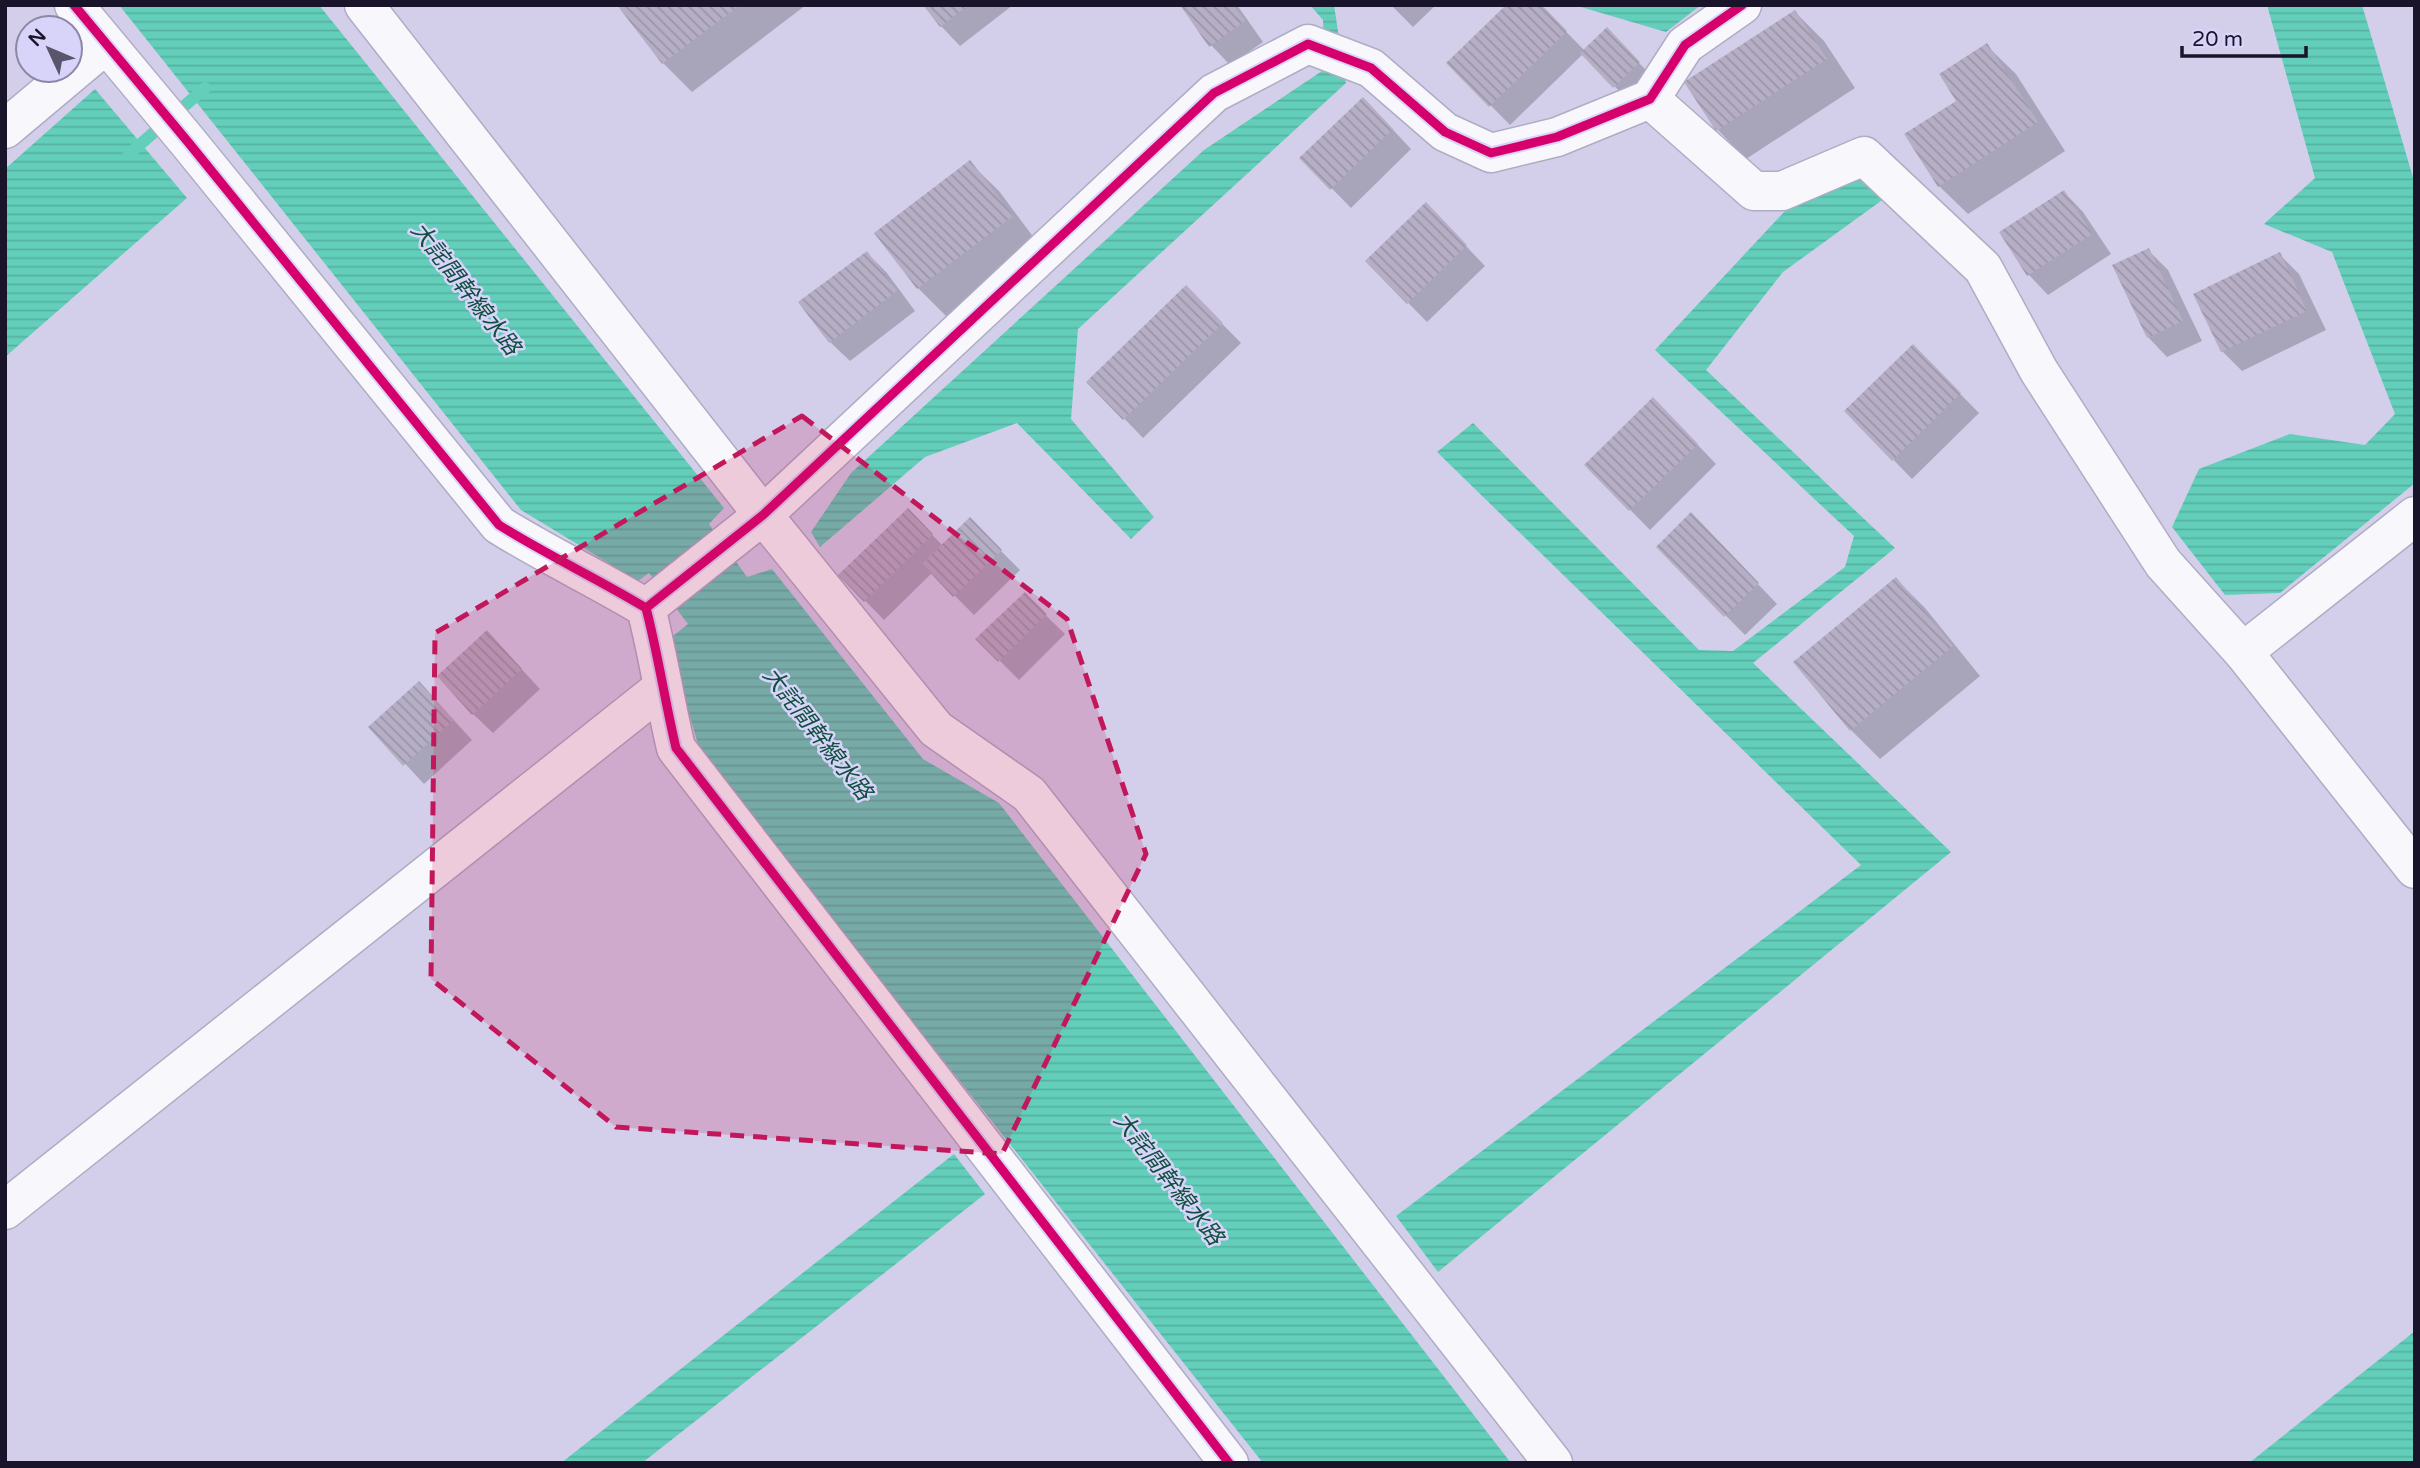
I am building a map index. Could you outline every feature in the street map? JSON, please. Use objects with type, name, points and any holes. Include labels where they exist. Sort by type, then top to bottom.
[{"type":"street","points":[[74,5],[499,525],[553,558],[604,583],[646,608],[676,748],[1229,1463]]},
{"type":"street","points":[[364,5],[749,527],[936,729],[1029,794],[1553,1463]]},
{"type":"street","points":[[646,608],[749,527],[1214,93],[1308,44],[1371,68],[1445,132],[1490,153],[1558,137],[1650,99],[1685,45],[1742,5]]},
{"type":"street","points":[[5,130],[106,45]]},
{"type":"street","points":[[1650,99],[1754,191],[1782,191],[1864,156],[1983,268],[2039,371],[2163,563],[2243,652],[2415,869]]},
{"type":"street","points":[[2243,652],[2415,516]]},
{"type":"street","points":[[5,1210],[662,688]]},
{"type":"highlighted area","points":[[802,416],[1067,619],[1146,854],[1002,1154],[616,1127],[431,979],[435,633]]},
{"type":"water","name":"大詫間幹線水路","points":[[119,5],[319,5],[724,508],[709,524],[747,577],[772,569],[923,759],[999,803],[1511,1463],[1263,1463],[701,755],[668,640],[688,624],[649,573],[638,581],[521,510]]},
{"type":"water","points":[[1310,5],[1334,5],[1346,83],[1078,329],[1071,419],[1154,517],[1131,539],[1017,423],[925,457],[820,547],[811,532],[851,473],[1204,150],[1325,69],[1323,20]]},
{"type":"water","points":[[1574,5],[1701,5],[1666,32]]},
{"type":"water","points":[[2267,5],[2362,5],[2415,184],[2415,483],[2280,593],[2225,595],[2172,527],[2199,469],[2290,434],[2365,445],[2395,414],[2332,252],[2264,224],[2315,178]]},
{"type":"water","points":[[95,89],[187,198],[5,357],[5,169]]},
{"type":"water","points":[[1860,178],[1885,198],[1783,272],[1706,370],[1895,548],[1753,663],[1951,852],[1438,1272],[1396,1216],[1861,865],[1437,452],[1473,423],[1699,650],[1733,651],[1845,567],[1854,536],[1655,350],[1785,211]]},
{"type":"water","points":[[954,1154],[985,1194],[642,1463],[561,1463]]},
{"type":"water","points":[[2415,1331],[2415,1463],[2249,1463]]},
{"type":"building","points":[[617,5],[740,5],[662,64]]},
{"type":"building","points":[[923,5],[969,5],[940,27]]},
{"type":"building","points":[[1180,5],[1233,5],[1245,21],[1209,47]]},
{"type":"building","points":[[1506,5],[1542,5],[1567,31],[1489,107],[1446,63]]},
{"type":"building","points":[[1795,10],[1827,59],[1716,131],[1684,82]]},
{"type":"building","points":[[1607,27],[1640,62],[1613,88],[1580,53]]},
{"type":"building","points":[[1987,43],[2038,122],[1938,187],[1904,134],[1956,101],[1939,74]]},
{"type":"building","points":[[1363,97],[1393,129],[1330,190],[1299,158]]},
{"type":"building","points":[[970,160],[1013,216],[917,289],[874,233]]},
{"type":"building","points":[[2064,190],[2092,234],[2027,276],[1999,232]]},
{"type":"building","points":[[1426,202],[1467,245],[1407,304],[1365,261]]},
{"type":"building","points":[[2149,248],[2183,321],[2147,338],[2112,265]]},
{"type":"building","points":[[867,251],[897,291],[829,343],[798,302]]},
{"type":"building","points":[[2280,252],[2307,311],[2221,352],[2193,294]]},
{"type":"building","points":[[1186,285],[1223,323],[1123,420],[1086,382]]},
{"type":"building","points":[[1913,344],[1961,393],[1892,461],[1844,411]]},
{"type":"building","points":[[1653,397],[1698,444],[1629,511],[1584,465]]},
{"type":"building","points":[[908,508],[933,534],[864,602],[838,575]]},
{"type":"building","points":[[1691,512],[1759,583],[1724,617],[1656,547]]},
{"type":"building","points":[[970,517],[1002,550],[953,597],[922,564]]},
{"type":"building","points":[[1896,577],[1953,646],[1850,731],[1793,662]]},
{"type":"building","points":[[1025,592],[1047,614],[998,662],[975,639]]},
{"type":"building","points":[[487,630],[522,669],[472,715],[437,676]]},
{"type":"building","points":[[419,681],[454,720],[403,766],[368,727]]},
{"type":"waterway","points":[[129,154],[205,88]]},
{"type":"cycle path","points":[[74,5],[499,525],[646,608],[676,748],[1229,1463]]},
{"type":"cycle path","points":[[646,608],[763,515],[1214,93],[1308,44],[1371,68],[1445,132],[1491,153],[1557,137],[1650,99],[1685,45],[1742,5]]}]
